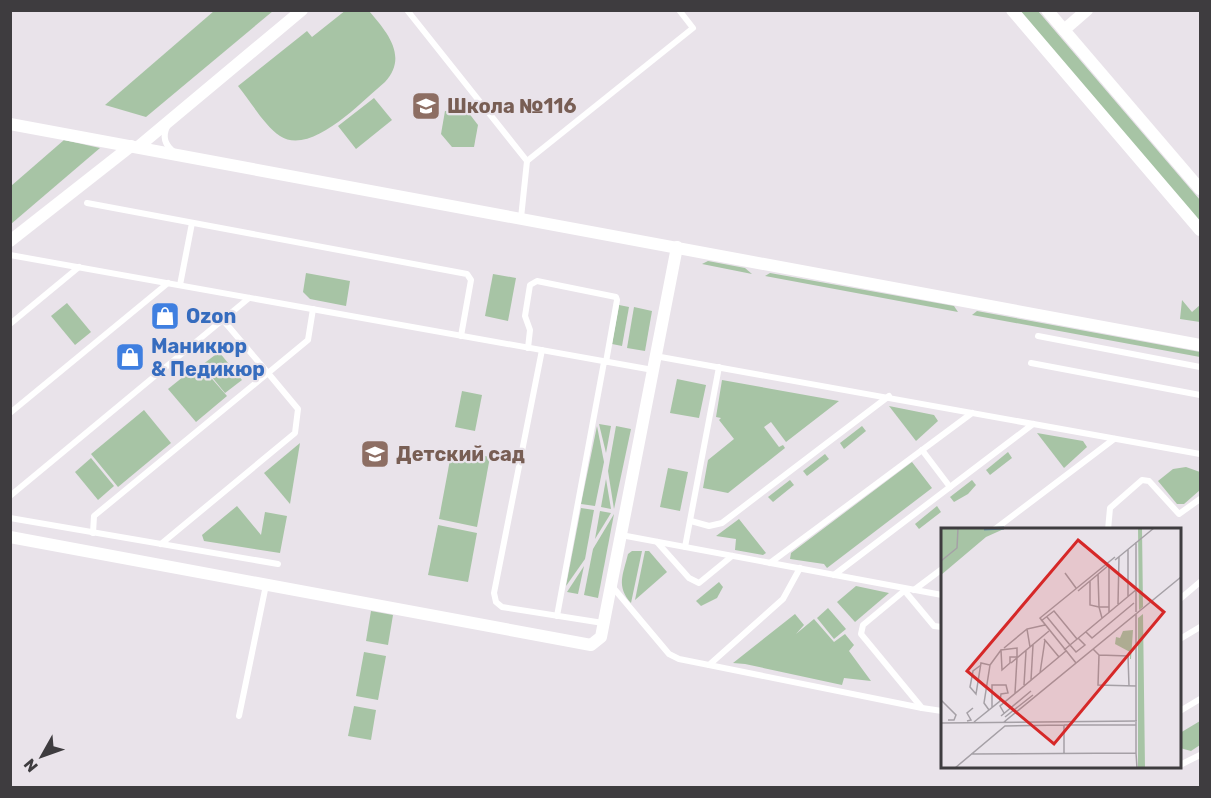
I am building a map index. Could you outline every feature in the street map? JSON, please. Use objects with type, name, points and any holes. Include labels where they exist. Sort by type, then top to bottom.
[{"type":"street","points":[[10,241],[169,122],[302,10]]},
{"type":"street","points":[[1012,10],[1200,230]]},
{"type":"street","points":[[1047,10],[1200,189]]},
{"type":"street","points":[[1064,30],[1088,10]]},
{"type":"street","points":[[10,124],[1200,345]]},
{"type":"street","points":[[10,537],[586,645],[598,641],[604,623],[676,247]]},
{"type":"lane","points":[[407,10],[527,161],[521,218]]},
{"type":"lane","points":[[527,161],[693,28],[679,10]]},
{"type":"lane","points":[[169,122],[165,132],[167,146],[183,156]]},
{"type":"lane","points":[[87,203],[467,274],[471,280],[461,336]]},
{"type":"lane","points":[[180,285],[192,223]]},
{"type":"lane","points":[[10,255],[653,370]]},
{"type":"lane","points":[[10,324],[79,267]]},
{"type":"lane","points":[[528,348],[531,333],[525,316],[530,285],[537,281],[616,297],[557,616]]},
{"type":"lane","points":[[10,413],[168,283]]},
{"type":"lane","points":[[10,496],[249,298]]},
{"type":"lane","points":[[93,533],[94,516],[308,340],[313,309]]},
{"type":"lane","points":[[161,544],[295,434],[298,410],[223,320]]},
{"type":"lane","points":[[1038,336],[1200,367]]},
{"type":"lane","points":[[542,350],[494,593],[496,602],[502,607],[604,623]]},
{"type":"lane","points":[[656,356],[889,396],[1200,454]]},
{"type":"lane","points":[[1030,363],[1200,395]]},
{"type":"lane","points":[[686,547],[719,367]]},
{"type":"lane","points":[[691,521],[710,526],[722,523],[889,396]]},
{"type":"lane","points":[[770,563],[972,413]]},
{"type":"lane","points":[[834,575],[1033,424]]},
{"type":"lane","points":[[997,528],[1114,439]]},
{"type":"lane","points":[[922,450],[950,487]]},
{"type":"lane","points":[[1108,528],[1110,508],[1142,480],[1149,481],[1179,514],[1200,499]]},
{"type":"lane","points":[[10,518],[278,564]]},
{"type":"lane","points":[[621,535],[941,595]]},
{"type":"lane","points":[[657,542],[689,578],[699,583],[732,556]]},
{"type":"lane","points":[[709,665],[783,599],[800,568]]},
{"type":"lane","points":[[915,590],[941,570]]},
{"type":"lane","points":[[1181,597],[1200,582]]},
{"type":"lane","points":[[239,716],[266,585]]},
{"type":"lane","points":[[611,585],[669,654],[679,659],[941,712]]},
{"type":"lane","points":[[903,589],[934,626],[941,627]]},
{"type":"lane","points":[[903,589],[863,625],[861,633],[922,708]]},
{"type":"lane","points":[[1181,638],[1200,627]]},
{"type":"lane","points":[[1181,710],[1200,699]]},
{"type":"lane","points":[[1181,764],[1200,755]]},
{"type":"green space","points":[[346,10],[369,11],[388,35],[395,53],[392,72],[385,82],[350,113],[321,133],[306,139],[293,140],[280,136],[263,120],[238,86],[307,31],[312,37]]},
{"type":"green space","points":[[214,11],[273,11],[146,117],[105,105]]},
{"type":"green space","points":[[1017,11],[1038,11],[1200,200],[1200,224]]},
{"type":"green space","points":[[374,98],[392,120],[356,149],[338,126]]},
{"type":"green space","points":[[445,111],[468,112],[478,125],[474,147],[452,147],[441,134]]},
{"type":"green space","points":[[64,140],[100,148],[11,224],[11,186]]},
{"type":"green space","points":[[708,261],[745,268],[752,274],[702,264]]},
{"type":"green space","points":[[306,273],[350,281],[346,306],[310,299],[303,292]]},
{"type":"green space","points":[[770,273],[954,306],[958,312],[765,276]]},
{"type":"green space","points":[[493,274],[516,278],[508,321],[485,316]]},
{"type":"green space","points":[[1182,300],[1192,312],[1200,305],[1200,322],[1180,319]]},
{"type":"green space","points":[[67,303],[91,332],[75,345],[51,316]]},
{"type":"green space","points":[[619,305],[629,307],[622,346],[612,344]]},
{"type":"green space","points":[[634,307],[652,311],[645,351],[627,348]]},
{"type":"green space","points":[[977,311],[1200,352],[1200,357],[972,315]]},
{"type":"green space","points":[[219,352],[242,380],[225,393],[202,365]]},
{"type":"green space","points":[[199,364],[227,396],[196,422],[168,389]]},
{"type":"green space","points":[[677,379],[706,385],[699,418],[670,413]]},
{"type":"green space","points":[[722,380],[839,401],[786,442],[771,422],[764,427],[779,447],[783,445],[785,448],[728,493],[703,488],[708,460],[734,439],[719,420],[721,418],[716,417]]},
{"type":"green space","points":[[462,391],[482,395],[475,431],[455,427]]},
{"type":"green space","points":[[889,406],[934,415],[938,421],[916,441]]},
{"type":"green space","points":[[144,410],[171,443],[118,487],[91,454]]},
{"type":"green space","points":[[599,424],[611,426],[606,453]]},
{"type":"green space","points":[[597,426],[604,462],[595,506],[581,504]]},
{"type":"green space","points":[[616,426],[631,429],[614,509],[608,471]]},
{"type":"green space","points":[[862,426],[866,431],[844,449],[840,443]]},
{"type":"green space","points":[[1037,433],[1083,441],[1087,447],[1064,468]]},
{"type":"green space","points":[[300,443],[290,504],[264,473]]},
{"type":"green space","points":[[452,449],[490,457],[477,527],[439,519]]},
{"type":"green space","points":[[1008,452],[1012,458],[990,475],[986,470]]},
{"type":"green space","points":[[825,454],[829,459],[807,476],[803,471]]},
{"type":"green space","points":[[91,458],[114,486],[98,500],[75,472]]},
{"type":"green space","points":[[912,462],[932,488],[827,568],[824,564],[790,559],[791,553]]},
{"type":"green space","points":[[1186,467],[1200,472],[1200,490],[1184,504],[1177,504],[1158,481],[1173,469]]},
{"type":"green space","points":[[668,468],[688,472],[680,511],[660,507]]},
{"type":"green space","points":[[606,479],[611,509],[601,507]]},
{"type":"green space","points":[[790,480],[794,485],[773,502],[768,497]]},
{"type":"green space","points":[[972,480],[976,485],[968,494],[954,502],[950,497]]},
{"type":"green space","points":[[237,506],[261,535],[265,512],[287,516],[280,553],[204,541],[202,535]]},
{"type":"green space","points":[[937,506],[941,512],[919,529],[915,524]]},
{"type":"green space","points":[[581,508],[594,510],[585,559],[566,586]]},
{"type":"green space","points":[[600,511],[611,513],[595,539]]},
{"type":"green space","points":[[614,514],[598,598],[584,595],[593,549]]},
{"type":"green space","points":[[739,519],[766,553],[763,555],[735,550],[736,539],[716,536]]},
{"type":"green space","points":[[438,525],[477,533],[468,582],[428,575]]},
{"type":"green space","points":[[632,551],[642,551],[631,603],[626,597],[622,580],[628,554]]},
{"type":"green space","points":[[645,551],[649,551],[667,572],[635,600]]},
{"type":"green space","points":[[584,566],[578,594],[567,592]]},
{"type":"green space","points":[[719,582],[723,587],[717,598],[701,606],[696,601]]},
{"type":"green space","points":[[856,586],[889,593],[855,622],[837,602]]},
{"type":"green space","points":[[828,608],[846,629],[834,639],[817,618]]},
{"type":"green space","points":[[371,611],[393,615],[388,645],[366,641]]},
{"type":"green space","points":[[795,614],[804,625],[796,634],[814,619],[834,642],[845,634],[854,645],[849,651],[871,681],[844,678],[842,685],[733,663]]},
{"type":"green space","points":[[364,652],[386,656],[378,700],[356,696]]},
{"type":"green space","points":[[354,706],[376,710],[371,740],[348,736]]},
{"type":"green space","points":[[1200,721],[1200,745],[1191,751],[1181,748],[1181,732]]},
{"type":"place","name":"Школа №116","points":[[426,106]]},
{"type":"place","name":"Ozon","points":[[165,316]]},
{"type":"place","name":"Маникюр & Педикюр","points":[[130,357]]},
{"type":"place","name":"Детский сад","points":[[375,454]]}]
